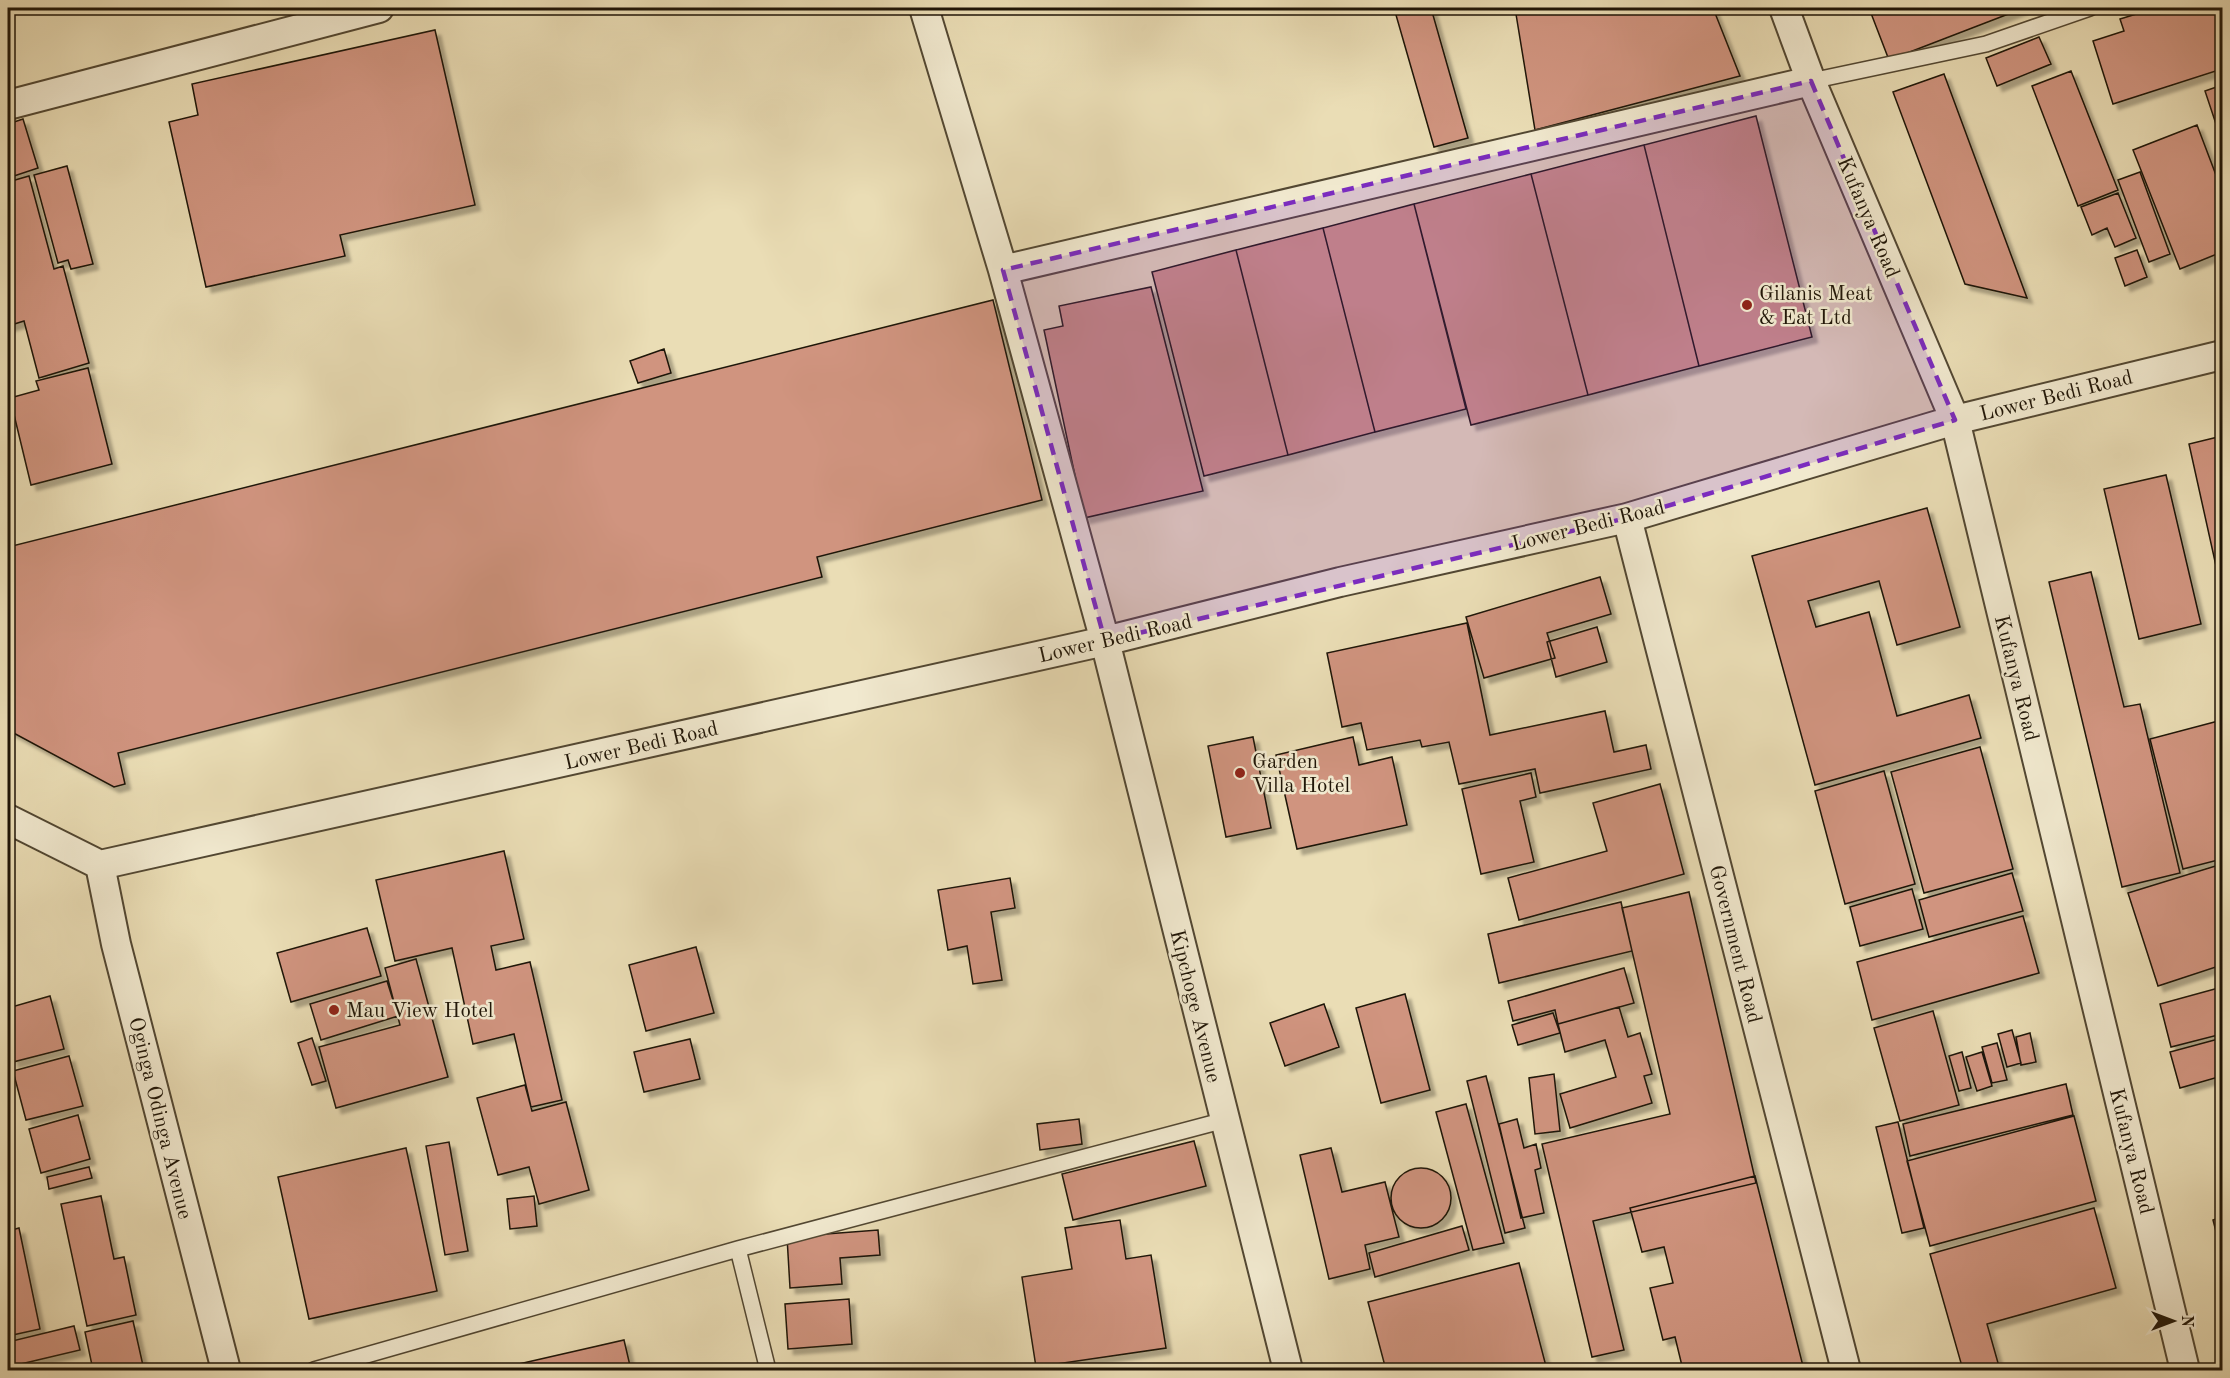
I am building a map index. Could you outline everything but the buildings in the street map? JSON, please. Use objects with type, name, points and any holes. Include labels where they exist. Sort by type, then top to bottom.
[{"type":"street","points":[[8,105],[379,8]]},
{"type":"street","name":"Kipchoge Avenue","points":[[924,8],[1003,270],[1105,641],[1288,1371]]},
{"type":"street","name":"Kufanya Road","points":[[1784,8],[1811,81],[1955,420],[2185,1371]]},
{"type":"street","points":[[1003,270],[1811,81]]},
{"type":"street","name":"Lower Bedi Road","points":[[100,865],[1105,641],[1340,582],[1627,518],[1955,420],[2223,355]]},
{"type":"street","name":"Government Road","points":[[1627,518],[1846,1371]]},
{"type":"street","points":[[8,819],[100,865]]},
{"type":"street","name":"Oginga Odinga Avenue","points":[[100,865],[116,944],[226,1371]]},
{"type":"lane","points":[[1811,81],[1986,44],[2090,8]]},
{"type":"lane","points":[[314,1371],[738,1249],[1224,1120]]},
{"type":"lane","points":[[738,1249],[768,1371]]},
{"type":"highlighted area","points":[[1811,81],[1955,420],[1627,518],[1105,641],[1003,270]]},
{"type":"place","name":"Gilanis Meat & Eat Ltd","points":[[1747,305]]},
{"type":"place","name":"Garden Villa Hotel","points":[[1240,773]]},
{"type":"place","name":"Mau View Hotel","points":[[334,1010]]}]
